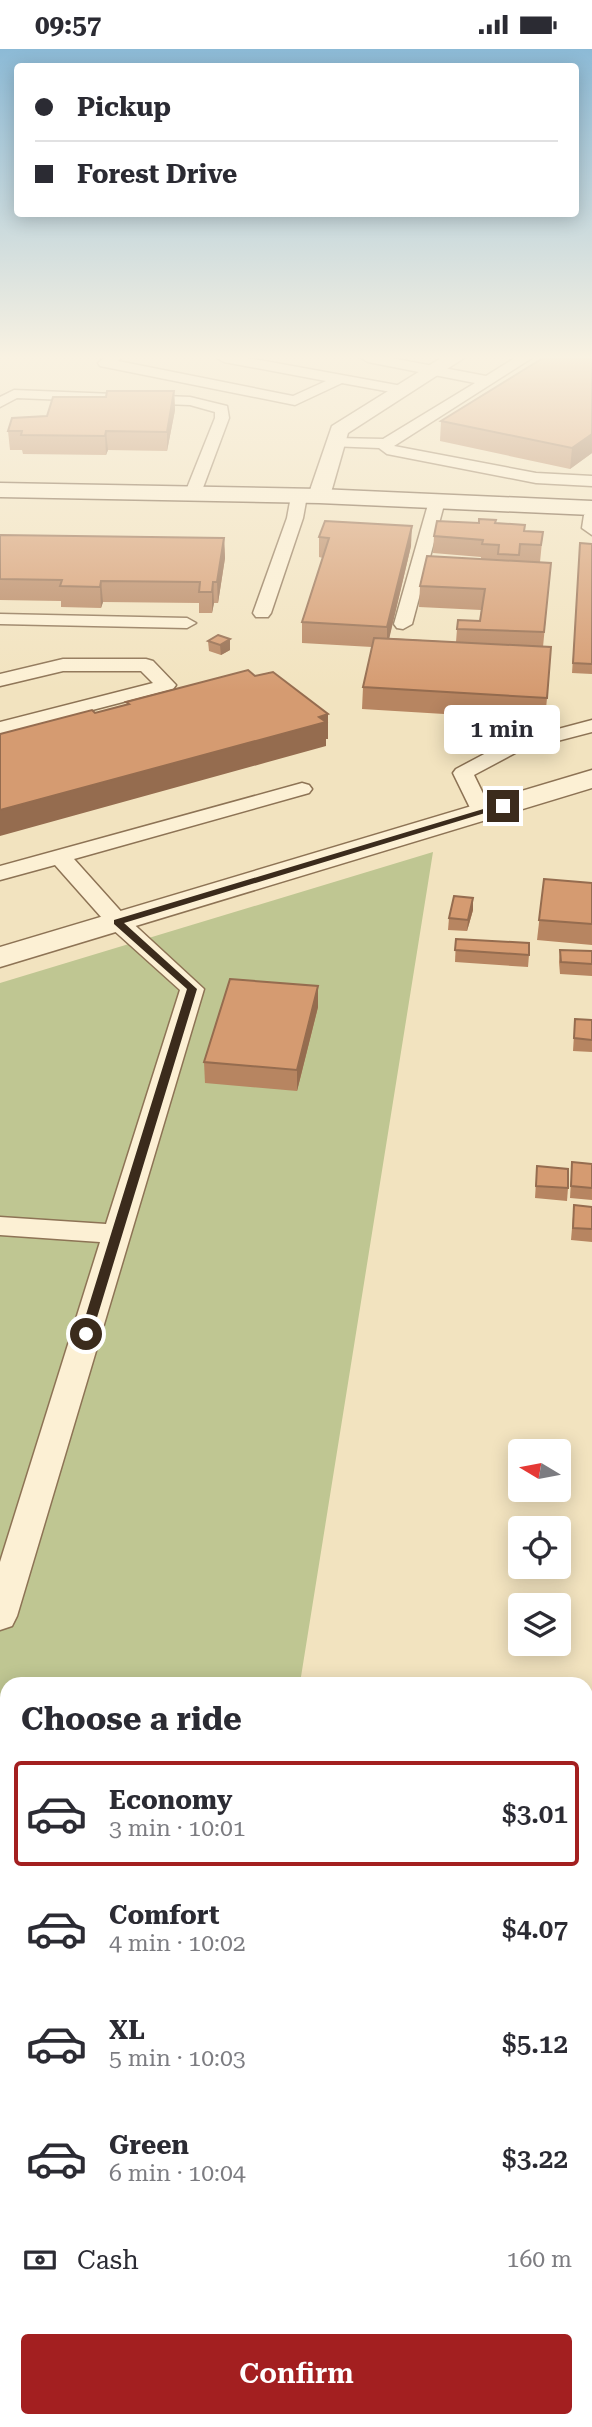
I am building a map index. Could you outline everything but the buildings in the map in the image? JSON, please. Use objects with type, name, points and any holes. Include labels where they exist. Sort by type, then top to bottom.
[{"type":"street","points":[[309,496],[322,469]]},
{"type":"street","points":[[3,493],[193,493],[592,508]]},
{"type":"street","points":[[0,957],[592,779]]},
{"type":"lane","points":[[193,493],[202,469]]},
{"type":"lane","points":[[490,469],[536,478],[592,481]]},
{"type":"lane","points":[[262,613],[295,518],[309,496]]},
{"type":"lane","points":[[403,624],[438,501]]},
{"type":"lane","points":[[592,515],[592,530]]},
{"type":"lane","points":[[0,619],[187,623]]},
{"type":"lane","points":[[0,680],[64,666],[146,665],[166,685],[0,729]]},
{"type":"lane","points":[[481,812],[463,773],[512,747],[592,726]]},
{"type":"lane","points":[[0,873],[302,789]]},
{"type":"lane","points":[[0,1616],[192,989],[118,922],[60,857]]},
{"type":"lane","points":[[0,1226],[117,1234]]},
{"type":"lane","points":[[0,1559],[25,1534]]},
{"type":"green space","points":[[433,852],[301,1677],[0,1677],[0,983]]},
{"type":"route","points":[[86,1334],[192,989],[118,922],[503,806]]}]
